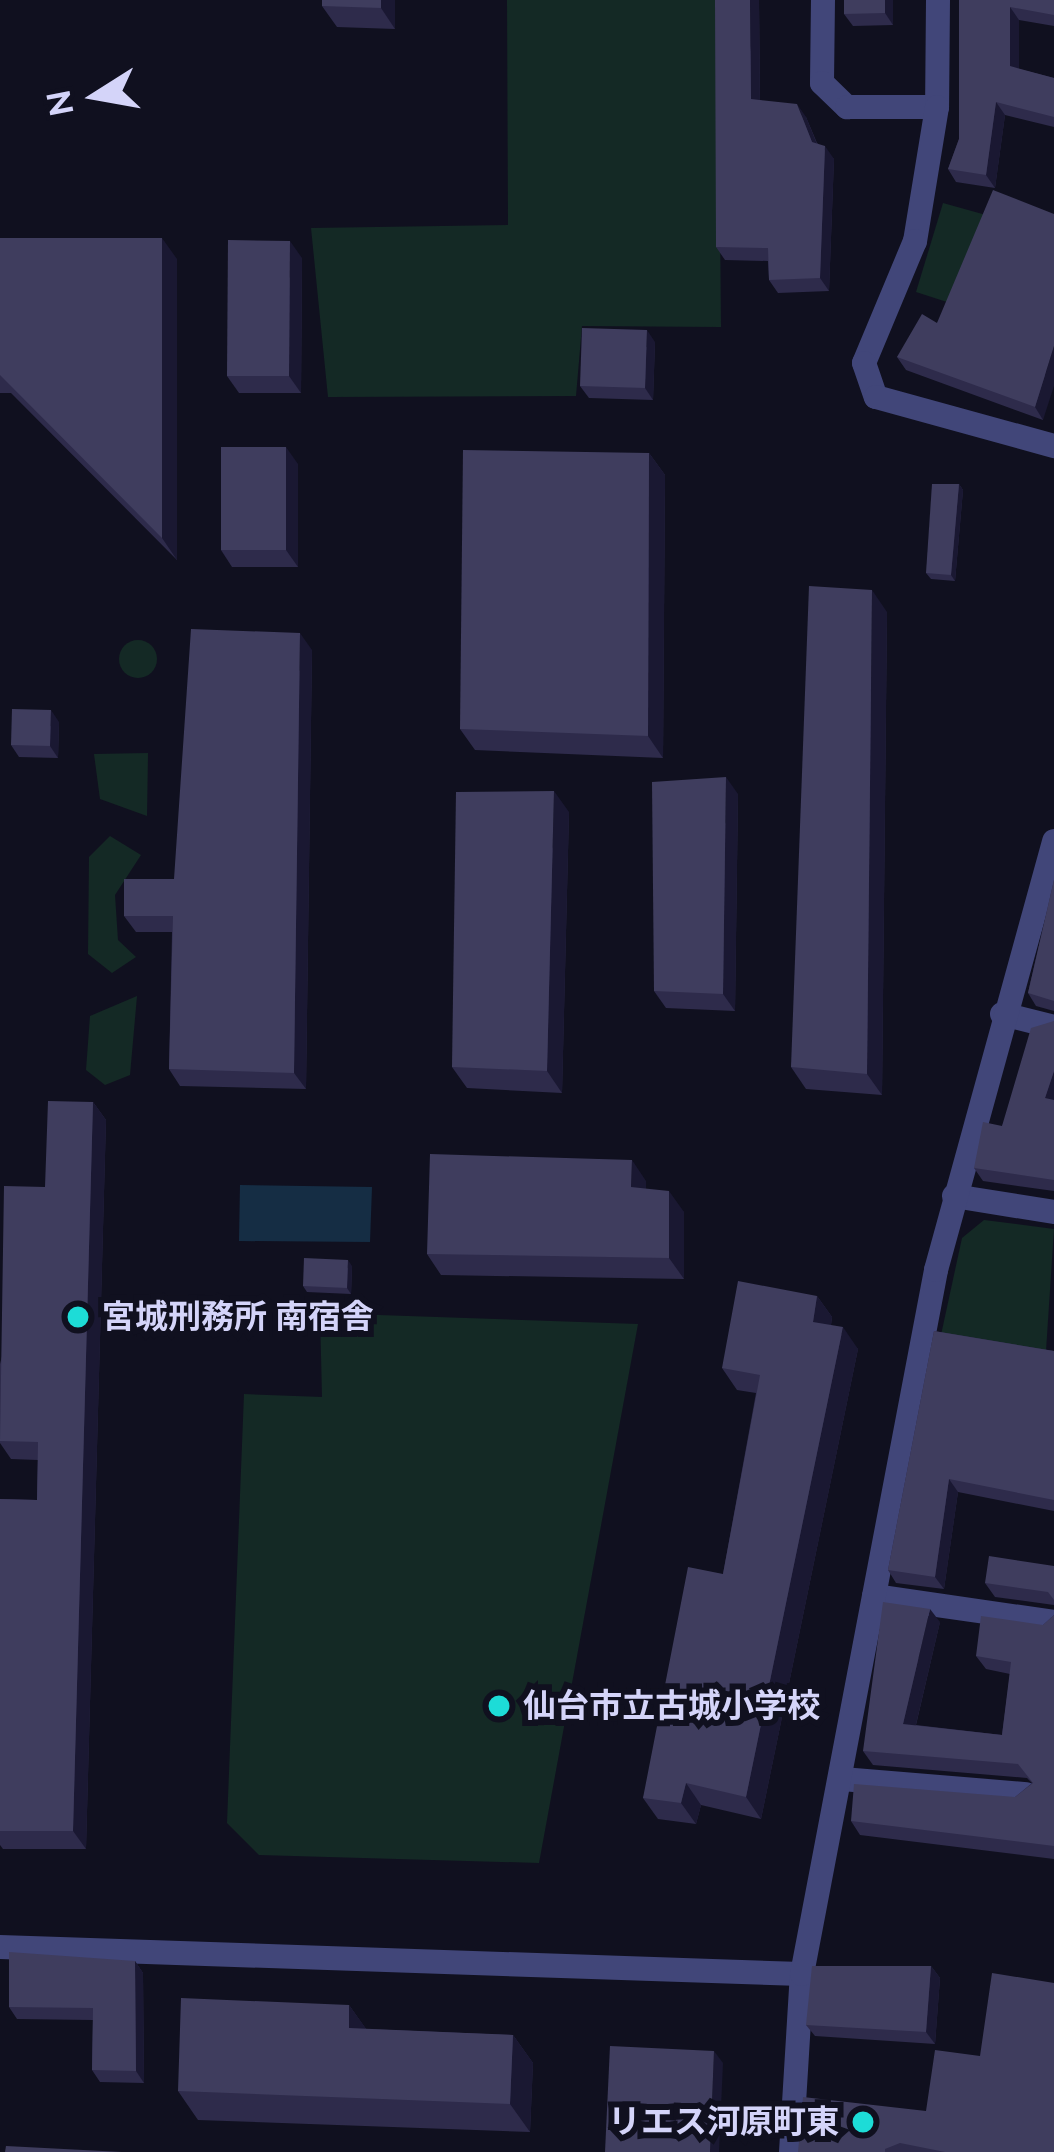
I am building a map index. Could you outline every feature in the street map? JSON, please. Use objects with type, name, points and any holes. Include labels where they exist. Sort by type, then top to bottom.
[{"type":"street","points":[[823,0],[822,83],[847,107],[937,106]]},
{"type":"street","points":[[938,0],[937,106],[915,242],[864,363],[876,397],[1054,446]]},
{"type":"street","points":[[791,2152],[802,1974],[954,1196],[1054,841]]},
{"type":"street","points":[[1002,1014],[1054,1027]]},
{"type":"street","points":[[954,1196],[1054,1212]]},
{"type":"street","points":[[874,1596],[1054,1622]]},
{"type":"street","points":[[842,1779],[1026,1794]]},
{"type":"street","points":[[0,1947],[802,1974]]},
{"type":"green space","points":[[507,0],[718,0],[721,327],[582,326],[576,396],[328,397],[311,228],[508,225]]},
{"type":"green space","points":[[943,203],[986,215],[950,303],[916,292]]},
{"type":"green space","points":[[138,640],[151,646],[157,659],[151,672],[138,678],[125,672],[119,659],[125,646]]},
{"type":"green space","points":[[148,753],[147,816],[100,799],[94,754]]},
{"type":"green space","points":[[110,836],[141,855],[115,895],[118,940],[136,957],[112,973],[88,954],[89,857]]},
{"type":"green space","points":[[137,996],[130,1075],[105,1085],[86,1070],[90,1016]]},
{"type":"green space","points":[[984,1220],[1054,1229],[1046,1351],[941,1335],[962,1238]]},
{"type":"green space","points":[[320,1313],[638,1324],[539,1863],[259,1855],[227,1823],[244,1394],[322,1397]]},
{"type":"water","points":[[240,1185],[372,1187],[370,1242],[239,1241]]},
{"type":"building","points":[[322,0],[381,0],[381,8],[322,6]]},
{"type":"building","points":[[715,0],[750,0],[751,99],[797,104],[812,142],[825,146],[820,278],[769,280],[768,248],[716,247]]},
{"type":"building","points":[[844,0],[885,0],[885,13],[844,14]]},
{"type":"building","points":[[959,0],[1054,0],[1054,15],[1010,7],[1010,66],[1054,78],[1054,117],[996,102],[986,175],[948,169],[959,139]]},
{"type":"building","points":[[993,190],[1054,214],[1054,346],[1035,407],[897,357],[922,314],[937,323]]},
{"type":"building","points":[[0,238],[162,238],[162,538],[0,375]]},
{"type":"building","points":[[228,240],[290,241],[289,376],[227,376]]},
{"type":"building","points":[[582,328],[647,330],[645,388],[580,386]]},
{"type":"building","points":[[221,447],[286,447],[286,550],[221,550]]},
{"type":"building","points":[[463,450],[649,453],[648,736],[460,729]]},
{"type":"building","points":[[932,484],[959,484],[951,575],[926,573]]},
{"type":"building","points":[[809,586],[872,590],[867,1074],[791,1067]]},
{"type":"building","points":[[191,629],[300,633],[294,1073],[169,1069],[173,916],[124,916],[124,879],[174,879]]},
{"type":"building","points":[[12,709],[51,710],[50,746],[11,745]]},
{"type":"building","points":[[726,777],[723,994],[654,991],[652,782]]},
{"type":"building","points":[[554,791],[547,1071],[452,1067],[456,792]]},
{"type":"building","points":[[1054,880],[1054,1001],[1028,993]]},
{"type":"building","points":[[1054,1021],[1054,1071],[1045,1098],[1054,1100],[1054,1180],[974,1168],[983,1122],[1002,1126],[1031,1028]]},
{"type":"building","points":[[48,1101],[93,1102],[73,1831],[0,1831],[0,1499],[37,1500],[38,1442],[0,1441],[4,1186],[45,1187]]},
{"type":"building","points":[[430,1154],[632,1160],[631,1187],[669,1191],[669,1258],[427,1254]]},
{"type":"building","points":[[304,1258],[348,1260],[347,1288],[303,1286]]},
{"type":"building","points":[[738,1281],[817,1296],[813,1322],[843,1327],[746,1797],[686,1783],[681,1803],[643,1798],[688,1567],[723,1574],[760,1375],[722,1368]]},
{"type":"building","points":[[934,1331],[1054,1351],[1054,1500],[949,1479],[935,1577],[888,1570]]},
{"type":"building","points":[[989,1556],[1054,1566],[1054,1600],[1048,1592],[985,1583]]},
{"type":"building","points":[[883,1602],[930,1609],[903,1724],[1002,1735],[1011,1662],[976,1656],[981,1616],[1043,1625],[1054,1615],[1054,1846],[851,1821],[854,1784],[1015,1797],[1033,1783],[1018,1764],[863,1751]]},
{"type":"building","points":[[9,1952],[135,1961],[136,2071],[92,2070],[93,2008],[9,2007]]},
{"type":"building","points":[[812,1966],[931,1966],[926,2032],[806,2025]]},
{"type":"building","points":[[992,1973],[1054,1983],[1054,2152],[945,2152],[900,2143],[885,2152],[798,2152],[803,2097],[926,2111],[935,2050],[980,2056]]},
{"type":"building","points":[[181,1998],[349,2005],[349,2028],[513,2035],[510,2104],[178,2091]]},
{"type":"building","points":[[610,2046],[714,2051],[710,2152],[605,2152]]},
{"type":"building","points":[[6,2146],[122,2152],[5,2152]]},
{"type":"place","name":"宮城刑務所 南宿舎","points":[[78,1317]]},
{"type":"place","name":"仙台市立古城小学校","points":[[499,1706]]},
{"type":"place","name":"リエス河原町東","points":[[863,2122]]}]
